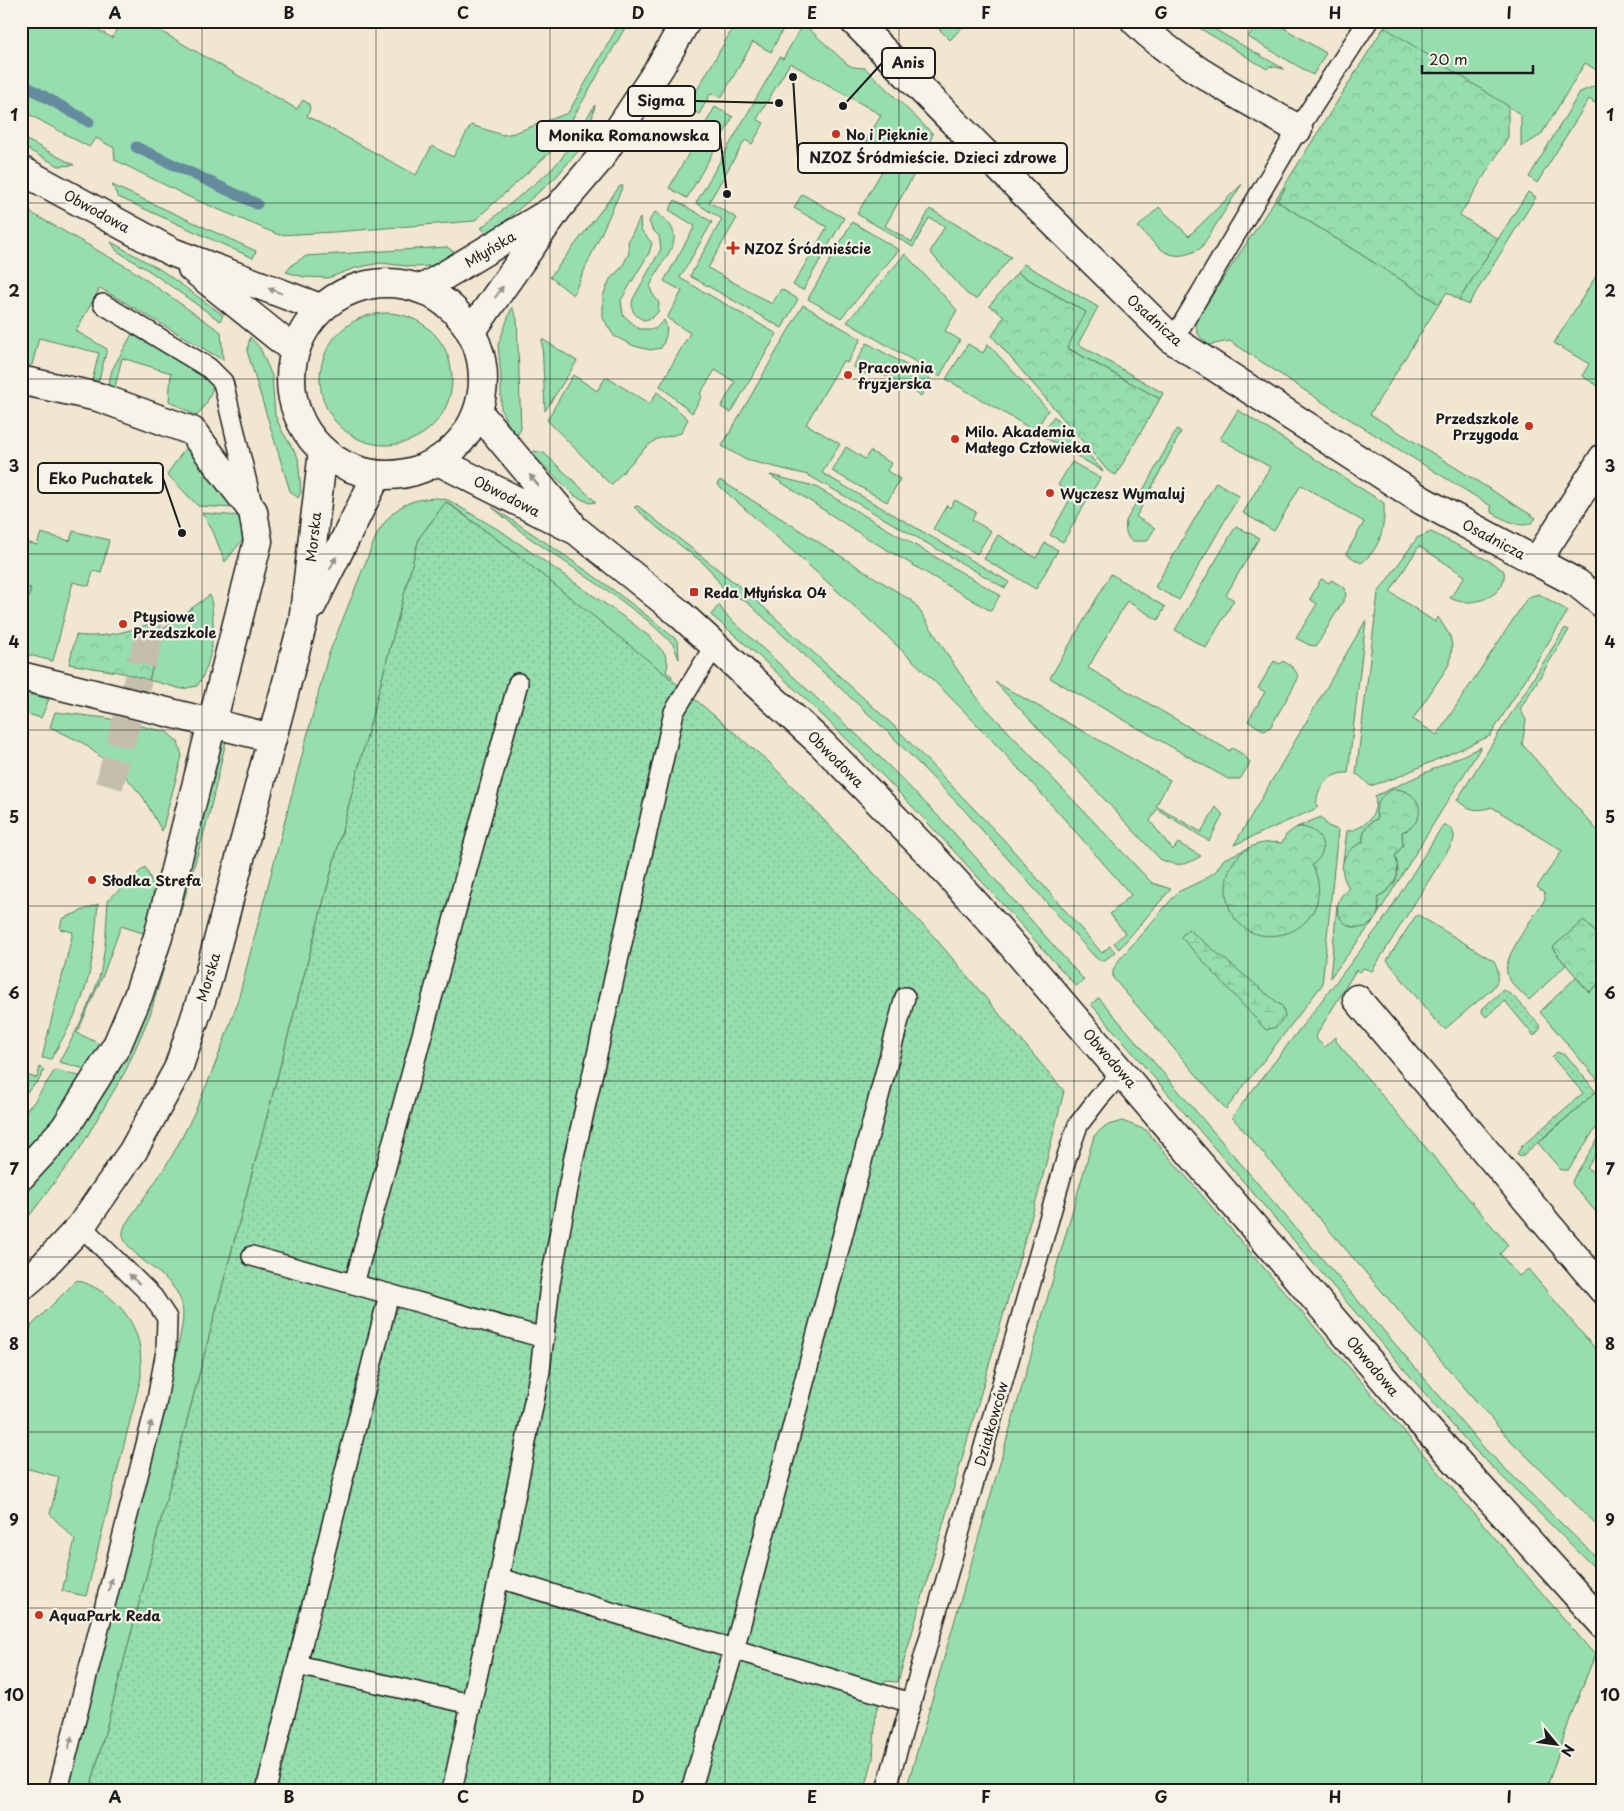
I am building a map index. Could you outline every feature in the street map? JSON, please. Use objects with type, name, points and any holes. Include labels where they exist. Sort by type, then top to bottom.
[{"type":"main road","name":"Młyńska","points":[[471,332],[558,208],[598,161],[660,67],[686,21]]},
{"type":"main road","name":"Osadnicza","points":[[854,21],[1020,190],[1173,340],[1423,501],[1577,583],[1603,604]]},
{"type":"main road","points":[[1135,21],[1152,38],[1203,73],[1298,129]]},
{"type":"main road","name":"Obwodowa","points":[[21,170],[172,252],[320,308]]},
{"type":"main road","name":"Młyńska","points":[[422,289],[558,208]]},
{"type":"main road","name":"Obwodowa","points":[[172,252],[294,350]]},
{"type":"main road","points":[[386,282],[422,289],[450,306],[471,332],[483,372],[478,412],[462,440],[438,461],[419,470],[398,475],[377,475],[348,468],[323,451],[300,422],[290,386],[294,350],[304,328],[320,308],[351,289],[386,282]]},
{"type":"main road","points":[[21,384],[28,382],[98,397],[192,431],[253,510],[258,541],[158,937],[138,996],[117,1045],[65,1128],[21,1176]]},
{"type":"main road","name":"Obwodowa","points":[[478,412],[577,531],[678,612],[715,645],[822,744],[930,854],[1000,931],[1122,1072],[1420,1421],[1603,1624]]},
{"type":"main road","name":"Morska","points":[[21,1287],[35,1275],[80,1226],[133,1152],[178,1069],[207,982],[303,622],[323,451]]},
{"type":"main road","points":[[1537,561],[1603,458]]},
{"type":"main road","name":"Obwodowa","points":[[438,461],[577,531]]},
{"type":"main road","name":"Morska","points":[[303,622],[377,475]]},
{"type":"main road","points":[[21,676],[272,738]]},
{"type":"main road","points":[[1357,999],[1603,1290]]},
{"type":"lane","points":[[1173,340],[1298,129],[1368,21]]},
{"type":"lane","points":[[103,304],[209,368],[223,382],[253,510]]},
{"type":"lane","points":[[452,1790],[499,1578],[540,1370],[550,1284],[574,1157],[674,712],[715,645]]},
{"type":"lane","points":[[354,1284],[518,684]]},
{"type":"lane","points":[[691,1790],[734,1650],[905,997]]},
{"type":"lane","name":"Działkowców","points":[[886,1790],[1067,1156],[1078,1126],[1098,1098],[1122,1072]]},
{"type":"lane","points":[[58,1790],[156,1405],[166,1352],[167,1318],[153,1297],[80,1226]]},
{"type":"lane","points":[[252,1256],[544,1338]]},
{"type":"lane","points":[[266,1790],[389,1294]]},
{"type":"lane","points":[[499,1578],[911,1703]]},
{"type":"lane","points":[[297,1665],[471,1704]]},
{"type":"green space","points":[[21,21],[83,21],[112,38],[121,21],[149,21],[148,24],[297,109],[303,100],[309,104],[310,109],[307,116],[416,175],[432,146],[453,157],[471,125],[503,135],[514,133],[568,113],[621,21],[629,21],[556,147],[474,221],[279,235],[189,197],[115,160],[114,148],[96,138],[89,147],[21,110]]},
{"type":"green space","points":[[737,21],[787,21],[771,52],[753,42],[721,98],[711,93],[699,114],[691,109],[689,104]]},
{"type":"green space","points":[[931,21],[968,21],[950,40]]},
{"type":"green space","points":[[1188,21],[1214,21],[1214,29],[1284,69],[1270,66],[1267,69]]},
{"type":"green space","points":[[1258,21],[1272,21],[1326,53],[1313,75],[1248,37]]},
{"type":"green space","points":[[1389,21],[1603,21],[1603,74],[1585,63],[1541,135],[1521,147],[1521,115],[1508,106],[1493,114],[1377,40]]},
{"type":"green space","points":[[801,27],[807,27],[847,64],[853,67],[865,68],[933,134],[929,143],[931,144],[885,226],[912,242],[930,209],[1011,257],[976,299],[967,294],[930,252],[945,226],[929,218],[913,247],[857,214],[889,159],[864,145],[881,115],[790,63],[757,119],[764,123],[752,144],[745,140],[709,202],[737,218],[708,268],[772,304],[781,289],[798,299],[782,328],[690,276],[722,219],[696,203],[780,57],[783,59]]},
{"type":"green space","points":[[1384,27],[1508,106],[1508,137],[1460,215],[1498,239],[1459,300],[1447,292],[1439,304],[1277,201],[1285,189],[1283,188]]},
{"type":"green space","points":[[1600,84],[1603,85],[1603,90],[1595,103],[1589,99],[1537,183],[1529,177],[1580,92]]},
{"type":"green space","points":[[595,105],[587,141],[555,178],[489,235],[481,228],[550,171],[561,159]]},
{"type":"green space","points":[[715,107],[733,117],[687,198],[669,188]]},
{"type":"green space","points":[[21,137],[74,165],[59,166],[21,146]]},
{"type":"green space","points":[[1242,184],[1201,248],[1190,253],[1173,255],[1166,252],[1152,242],[1138,227],[1159,207],[1189,236]]},
{"type":"green space","points":[[112,185],[256,251],[253,258],[118,197]]},
{"type":"green space","points":[[620,186],[623,186],[573,295],[550,277]]},
{"type":"green space","points":[[1283,188],[1285,189],[1277,201],[1439,304],[1370,414],[1536,518],[1532,523],[1521,525],[1501,518],[1491,512],[1491,506],[1333,409],[1230,341],[1209,345],[1200,336],[1196,326],[1197,318]]},
{"type":"green space","points":[[1528,192],[1536,197],[1468,305],[1459,300]]},
{"type":"green space","points":[[802,194],[844,218],[803,290],[793,285],[827,227],[794,208]]},
{"type":"green space","points":[[675,200],[712,222],[680,278],[777,334],[731,413],[721,407],[735,382],[715,370],[700,394],[702,396],[692,413],[660,386],[690,333],[667,318],[682,291],[664,281],[695,226],[669,210]]},
{"type":"green space","points":[[21,207],[132,270],[221,332],[223,360],[100,288],[76,331],[107,349],[98,383],[92,381],[99,353],[39,338],[32,365],[21,367]]},
{"type":"green space","points":[[655,212],[667,221],[673,230],[674,239],[672,248],[650,287],[659,303],[658,312],[652,318],[644,320],[634,312],[632,303],[661,249],[659,236],[652,229],[649,221]]},
{"type":"green space","points":[[640,218],[641,230],[652,243],[649,253],[621,300],[623,315],[639,329],[655,329],[664,320],[667,331],[663,344],[661,348],[650,350],[634,346],[614,336],[603,318],[603,296],[610,279],[622,267],[629,253],[628,242]]},
{"type":"green space","points":[[852,222],[899,250],[841,318],[808,299]]},
{"type":"green space","points":[[111,242],[161,270],[223,315],[220,321],[151,272],[117,251]]},
{"type":"green space","points":[[447,247],[459,256],[443,264],[415,267],[380,263],[355,268],[328,278],[304,277],[286,272],[293,264],[306,256]]},
{"type":"green space","points":[[905,254],[957,310],[945,331],[960,340],[940,376],[847,322]]},
{"type":"green space","points":[[1024,264],[1098,307],[1078,344],[1163,393],[1160,399],[1066,347],[1086,312],[1017,273]]},
{"type":"green space","points":[[1603,265],[1603,389],[1582,376],[1589,364],[1554,343]]},
{"type":"green space","points":[[1017,273],[1086,312],[1067,348],[1160,399],[1116,475],[1108,471],[992,336],[1004,316],[989,306]]},
{"type":"green space","points":[[803,305],[861,339],[847,363],[843,361],[806,424],[840,444],[822,473],[1009,582],[1005,588],[808,475],[746,460],[722,446]]},
{"type":"green space","points":[[512,307],[517,319],[521,429],[517,435],[508,424],[501,410],[501,376],[498,345]]},
{"type":"green space","points":[[386,313],[399,314],[411,318],[433,332],[447,354],[451,366],[451,392],[447,404],[433,426],[411,440],[399,444],[386,445],[373,444],[361,440],[339,426],[325,404],[321,392],[320,379],[321,366],[325,354],[339,332],[361,318],[373,314]]},
{"type":"green space","points":[[132,334],[204,375],[213,387],[207,402],[197,416],[169,401],[171,373],[122,358],[115,387],[108,386],[112,370]]},
{"type":"green space","points":[[250,337],[260,348],[272,376],[275,415],[282,431],[298,457],[301,492],[298,498],[290,491],[247,351]]},
{"type":"green space","points":[[542,339],[577,361],[545,411]]},
{"type":"green space","points":[[867,343],[931,379],[921,396],[873,368],[868,375],[853,367]]},
{"type":"green space","points":[[968,344],[983,353],[988,344],[1048,410],[1035,431],[946,379]]},
{"type":"green space","points":[[573,375],[597,391],[606,377],[650,404],[657,392],[688,419],[681,433],[657,439],[645,448],[611,485],[547,420]]},
{"type":"green space","points":[[1238,410],[1384,503],[1384,520],[1377,544],[1361,563],[1346,554],[1364,522],[1301,485],[1274,531],[1243,513],[1270,467],[1220,439]]},
{"type":"green space","points":[[1054,416],[1103,471],[1041,435]]},
{"type":"green space","points":[[1177,429],[1181,432],[1136,517],[1155,528],[1147,541],[1131,541],[1126,531],[1126,521]]},
{"type":"green space","points":[[188,445],[235,508],[198,506],[167,474]]},
{"type":"green space","points":[[846,447],[865,459],[870,451],[891,463],[887,471],[900,479],[887,502],[832,471]]},
{"type":"green space","points":[[534,451],[544,453],[596,502],[590,503],[575,496],[532,454]]},
{"type":"green space","points":[[1072,462],[1100,478],[1063,542],[1050,535],[1073,494],[1058,485]]},
{"type":"green space","points":[[770,475],[814,486],[1000,595],[991,611],[862,535]]},
{"type":"green space","points":[[720,480],[912,601],[981,703],[1152,883],[1171,889],[1119,949],[1114,943],[1125,933],[1110,914],[1131,895],[1040,792],[946,693],[862,613],[717,484]]},
{"type":"green space","points":[[1216,482],[1239,496],[1179,600],[1155,587]]},
{"type":"green space","points":[[437,498],[448,500],[504,533],[628,620],[650,637],[665,654],[668,664],[666,672],[672,676],[671,679],[506,546],[447,502],[419,538],[90,1790],[68,1790],[169,1389],[182,1326],[183,1311],[175,1290],[160,1273],[131,1249],[124,1240],[123,1231],[125,1225],[163,1171],[184,1134],[202,1097],[225,1039],[238,1000],[328,656],[377,534],[395,511],[401,507],[417,500]]},
{"type":"green space","points":[[955,500],[976,512],[972,520],[991,531],[977,554],[933,529],[947,505],[950,508]]},
{"type":"green space","points":[[446,502],[506,546],[664,673],[770,763],[936,939],[1064,1091],[1040,1187],[898,1682],[885,1681],[876,1712],[873,1758],[865,1790],[90,1790],[419,538]]},
{"type":"green space","points":[[638,506],[749,594],[892,724],[1004,840],[1102,953],[1110,946],[1115,952],[1105,960],[1099,960],[1095,957],[965,811],[888,732],[748,603],[723,588],[702,562],[634,507]]},
{"type":"green space","points":[[492,507],[587,571],[656,623],[678,641],[679,659],[673,644],[647,620],[524,534]]},
{"type":"green space","points":[[202,513],[240,516],[243,539],[225,562],[212,529]]},
{"type":"green space","points":[[1236,526],[1259,538],[1226,595],[1234,600],[1206,648],[1175,630]]},
{"type":"green space","points":[[73,531],[109,540],[101,573],[93,571],[89,586],[73,582],[53,661],[21,653],[21,629],[30,589],[21,586],[21,541],[37,545],[41,533],[70,541]]},
{"type":"green space","points":[[1431,532],[1489,561],[1504,571],[1504,580],[1494,594],[1477,601],[1458,601],[1450,598],[1465,576],[1419,546],[1390,592],[1435,622],[1438,617],[1450,636],[1452,646],[1450,663],[1413,719],[1437,735],[1526,600],[1531,596],[1539,594],[1568,611],[1490,736],[1395,778],[1370,786],[1356,774],[1378,593],[1417,538]]},
{"type":"green space","points":[[998,535],[1036,558],[1045,543],[1058,550],[1036,589],[984,559]]},
{"type":"green space","points":[[1111,574],[1165,607],[1158,620],[1127,601],[1088,668],[1230,751],[1232,748],[1244,755],[1250,763],[1240,779],[1228,779],[1050,678]]},
{"type":"green space","points":[[1321,579],[1329,583],[1331,580],[1345,588],[1346,596],[1316,646],[1309,645],[1296,638],[1317,604],[1310,599]]},
{"type":"green space","points":[[21,586],[31,588],[21,629]]},
{"type":"green space","points":[[210,595],[213,618],[212,642],[207,666],[197,686],[182,689],[149,680],[160,631]]},
{"type":"green space","points":[[719,605],[725,614],[870,747],[947,825],[1084,980],[1076,986],[945,841],[855,747],[711,615]]},
{"type":"green space","points":[[162,619],[158,646],[149,680],[123,673],[69,664],[76,635],[98,636],[120,633]]},
{"type":"green space","points":[[1366,620],[1348,773],[1335,775],[1324,783],[1318,794],[1317,808],[1234,845]]},
{"type":"green space","points":[[1565,628],[1569,630],[1520,709],[1526,720],[1522,744],[1603,837],[1603,941],[1584,920],[1552,948],[1566,965],[1529,1000],[1516,988],[1508,977],[1507,966],[1514,947],[1545,899],[1545,893],[1537,887],[1562,851],[1492,807],[1473,809],[1457,800]]},
{"type":"green space","points":[[1274,661],[1280,664],[1283,661],[1291,666],[1295,670],[1298,679],[1271,726],[1265,731],[1248,721],[1265,692],[1258,688]]},
{"type":"green space","points":[[995,682],[1170,780],[1156,806],[1201,832],[1216,807],[1223,815],[1209,841],[1157,809],[1150,821],[1173,850],[1178,843],[1201,856],[1181,864],[1160,859]]},
{"type":"green space","points":[[21,692],[49,699],[41,718],[21,712]]},
{"type":"green space","points":[[55,712],[106,718],[167,732],[178,742],[182,756],[162,831],[143,797],[125,776],[83,743],[50,727]]},
{"type":"green space","points":[[224,735],[227,737],[208,819],[150,1015],[126,1070],[79,1150],[30,1215],[21,1223],[21,1187],[167,945]]},
{"type":"green space","points":[[1481,747],[1376,917],[1379,911],[1377,897],[1388,890],[1395,880],[1398,869],[1395,856],[1402,845],[1402,832],[1408,830],[1376,813],[1377,819],[1366,828],[1363,834],[1363,842],[1351,850],[1343,861],[1347,831],[1360,827],[1369,820],[1375,809],[1375,796]]},
{"type":"green space","points":[[1395,789],[1412,795],[1417,801],[1419,815],[1411,827],[1402,832],[1403,845],[1395,856],[1398,869],[1397,875],[1392,885],[1377,897],[1378,914],[1366,927],[1349,925],[1339,916],[1338,909],[1342,895],[1349,888],[1343,874],[1343,861],[1350,851],[1363,842],[1363,834],[1366,828],[1377,819],[1376,809],[1379,800],[1385,794]]},
{"type":"green space","points":[[1321,817],[1328,826],[1338,830],[1322,985],[1226,1109],[1113,978],[1113,970],[1119,960],[1178,892],[1215,872],[1224,859],[1251,847],[1238,856],[1315,870],[1312,865],[1304,827],[1297,827]]},
{"type":"green space","points":[[1443,825],[1446,825],[1453,832],[1453,842],[1372,971],[1363,968],[1360,972],[1356,970],[1315,1037],[1324,1047],[1336,1037],[1336,1041],[1508,1245],[1500,1254],[1519,1276],[1528,1269],[1603,1358],[1603,1531],[1507,1437],[1232,1117],[1383,921]]},
{"type":"green space","points":[[1297,827],[1312,830],[1318,835],[1323,846],[1322,853],[1312,865],[1318,884],[1318,897],[1314,910],[1307,920],[1288,933],[1278,935],[1256,934],[1240,924],[1230,908],[1226,889],[1229,871],[1239,855],[1257,845],[1282,843],[1286,835]]},
{"type":"green space","points":[[145,867],[157,892],[146,934],[121,926],[103,975],[77,1033],[102,1045],[89,1070],[59,1062],[90,1002],[98,981],[104,951],[108,900]]},
{"type":"green space","points":[[98,904],[92,958],[82,998],[70,1025],[51,1059],[42,1058],[73,932],[60,929],[62,919]]},
{"type":"green space","points":[[1337,905],[1338,912],[1344,922],[1349,925],[1360,927],[1372,923],[1330,978]]},
{"type":"green space","points":[[1418,915],[1494,961],[1497,969],[1498,979],[1492,989],[1445,1029],[1434,1019],[1387,960]]},
{"type":"green space","points":[[1584,920],[1603,941],[1603,980],[1589,992],[1552,948]]},
{"type":"green space","points":[[1188,929],[1283,1007],[1285,1017],[1276,1027],[1266,1030],[1181,937]]},
{"type":"green space","points":[[1576,977],[1589,992],[1603,980],[1603,1086],[1540,1012]]},
{"type":"green space","points":[[1503,990],[1518,1001],[1540,1026],[1540,1029],[1534,1036],[1505,1001],[1486,1017],[1482,1012],[1483,1008]]},
{"type":"green space","points":[[1099,998],[1484,1448],[1603,1564],[1603,1576],[1472,1447],[1440,1411],[1091,1004]]},
{"type":"green space","points":[[1557,1052],[1567,1056],[1596,1092],[1522,1156],[1517,1154],[1522,1146],[1583,1093],[1552,1057]]},
{"type":"green space","points":[[40,1067],[44,1070],[39,1080],[21,1098],[21,1074],[37,1078]]},
{"type":"green space","points":[[55,1070],[83,1077],[49,1125],[21,1154],[21,1116],[34,1102]]},
{"type":"green space","points":[[1596,1092],[1603,1100],[1603,1117],[1568,1170],[1561,1170],[1538,1143]]},
{"type":"green space","points":[[1122,1121],[1146,1130],[1595,1655],[1572,1713],[1546,1790],[906,1790],[1094,1136],[1105,1126]]},
{"type":"green space","points":[[1603,1131],[1603,1143],[1587,1168],[1603,1178],[1603,1220],[1572,1184],[1573,1179]]},
{"type":"green space","points":[[77,1280],[89,1284],[110,1297],[126,1315],[133,1325],[137,1337],[141,1363],[141,1377],[86,1596],[62,1591],[75,1540],[50,1514],[59,1477],[21,1467],[21,1367],[31,1326]]},
{"type":"waterway","points":[[21,83],[89,122]]},
{"type":"waterway","points":[[136,147],[257,204]]},
{"type":"tunnel","points":[[109,786],[153,623]]},
{"type":"place","name":"NZOZ Śródmieście. Dzieci zdrowe","points":[[793,77]]},
{"type":"place","name":"Sigma","points":[[779,103]]},
{"type":"place","name":"Anis","points":[[843,106]]},
{"type":"place","name":"No i Pięknie","points":[[836,134]]},
{"type":"place","name":"Monika Romanowska","points":[[727,194]]},
{"type":"place","name":"NZOZ Śródmieście","points":[[733,248]]},
{"type":"place","name":"Pracownia fryzjerska","points":[[848,375]]},
{"type":"place","name":"Przedszkole Przygoda","points":[[1529,426]]},
{"type":"place","name":"Milo. Akademia Małego Człowieka","points":[[955,439]]},
{"type":"place","name":"Wyczesz Wymaluj","points":[[1050,493]]},
{"type":"place","name":"Eko Puchatek","points":[[182,533]]},
{"type":"place","name":"Reda Młyńska 04","points":[[694,592]]},
{"type":"place","name":"Ptysiowe Przedszkole","points":[[123,624]]},
{"type":"place","name":"Słodka Strefa","points":[[92,880]]},
{"type":"place","name":"AquaPark Reda","points":[[39,1615]]}]
